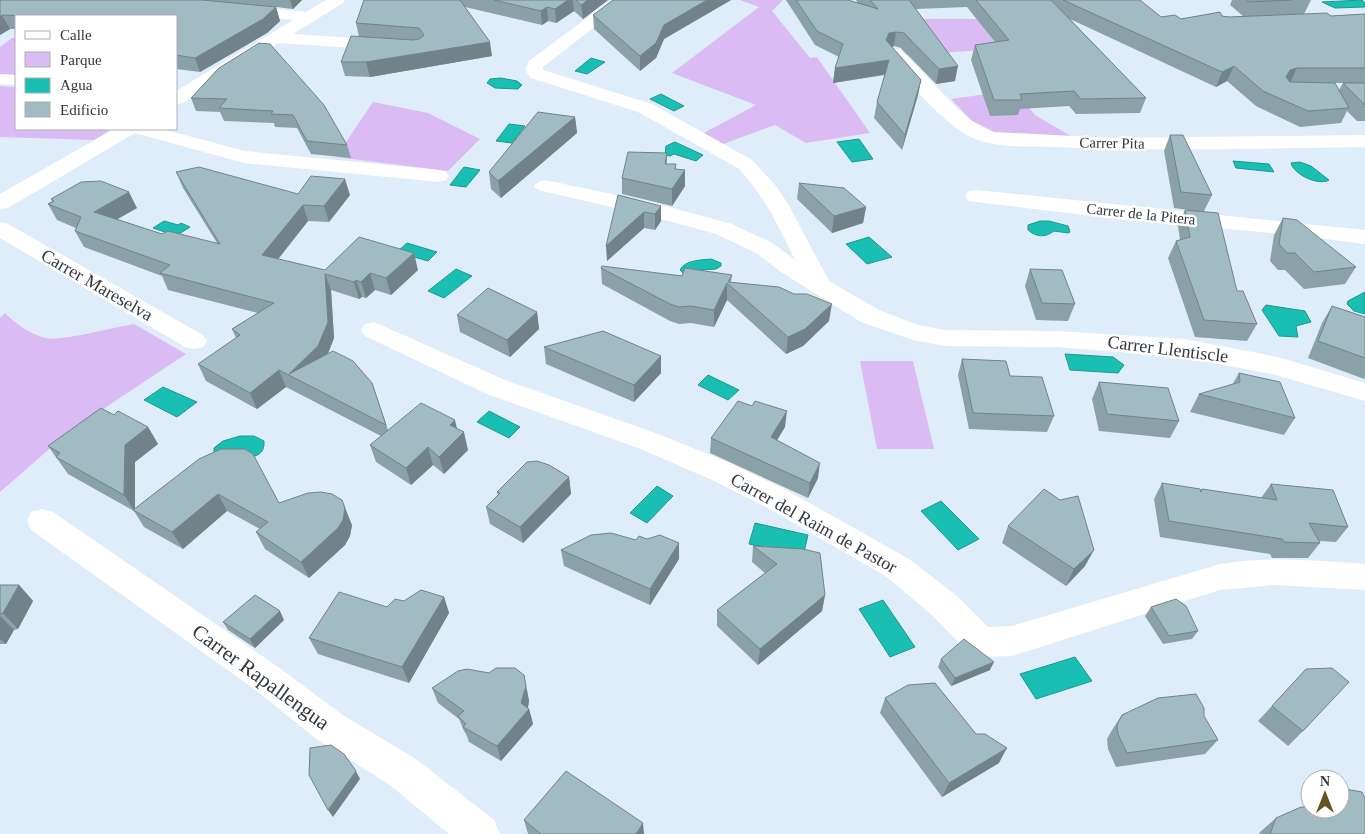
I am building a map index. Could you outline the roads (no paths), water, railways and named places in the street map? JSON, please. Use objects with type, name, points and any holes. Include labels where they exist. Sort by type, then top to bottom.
[{"type":"street","points":[[178,98],[338,0]]},
{"type":"street","points":[[621,0],[536,65],[534,70],[537,74],[644,108],[745,164],[768,189],[818,283]]},
{"type":"street","points":[[225,8],[309,17]]},
{"type":"street","points":[[276,38],[397,46]]},
{"type":"street","name":"Carrer Pita","points":[[894,53],[961,123],[976,133],[991,138],[1112,144],[1365,141]]},
{"type":"street","points":[[0,79],[15,80]]},
{"type":"street","points":[[178,86],[198,86]]},
{"type":"street","points":[[0,203],[126,130]]},
{"type":"street","points":[[145,130],[244,157],[439,176]]},
{"type":"street","name":"Carrer Llentiscle","points":[[545,186],[654,210],[724,229],[766,249],[789,266],[864,312],[897,328],[945,338],[1057,338],[1184,348],[1278,366],[1365,392]]},
{"type":"street","name":"Carrer de la Pitera","points":[[976,196],[1118,212],[1294,228],[1365,237]]},
{"type":"street","name":"Carrer Mareselva","points":[[0,229],[194,341]]},
{"type":"street","name":"Carrer del Raim de Pastor","points":[[374,330],[496,387],[651,442],[722,472],[778,499],[898,568],[944,606],[974,636],[983,642],[1012,641],[1220,576],[1267,571],[1365,577]]},
{"type":"street","name":"Carrer Rapallengua","points":[[42,521],[269,680],[328,726],[403,772],[480,834]]},
{"type":"water","points":[[1362,0],[1365,3],[1365,7],[1335,8],[1322,2]]},
{"type":"water","points":[[591,58],[605,62],[587,74],[575,71]]},
{"type":"water","points":[[501,78],[517,81],[522,85],[518,89],[495,88],[487,83],[490,79]]},
{"type":"water","points":[[661,94],[684,106],[674,111],[650,99]]},
{"type":"water","points":[[509,124],[525,126],[512,143],[496,141]]},
{"type":"water","points":[[859,139],[873,159],[852,162],[837,142]]},
{"type":"water","points":[[675,142],[703,155],[696,161],[674,154],[670,156],[665,155],[666,146]]},
{"type":"water","points":[[1233,161],[1269,164],[1274,172],[1236,168]]},
{"type":"water","points":[[1300,162],[1311,166],[1329,180],[1319,182],[1297,172],[1291,163]]},
{"type":"water","points":[[464,167],[480,170],[466,187],[450,185]]},
{"type":"water","points":[[164,221],[178,225],[181,223],[190,227],[176,236],[153,228]]},
{"type":"water","points":[[1040,221],[1049,221],[1068,226],[1070,232],[1054,231],[1041,236],[1028,230],[1028,225]]},
{"type":"water","points":[[869,237],[892,257],[867,264],[846,244]]},
{"type":"water","points":[[407,243],[437,252],[428,261],[397,252]]},
{"type":"water","points":[[711,259],[721,263],[721,266],[716,269],[701,270],[686,276],[680,270],[689,262]]},
{"type":"water","points":[[456,269],[472,276],[444,298],[428,291]]},
{"type":"water","points":[[1365,292],[1365,314],[1354,311],[1347,304],[1348,301]]},
{"type":"water","points":[[1266,305],[1305,311],[1311,322],[1296,326],[1298,337],[1279,336],[1262,310]]},
{"type":"water","points":[[1065,354],[1113,357],[1124,365],[1118,373],[1070,370]]},
{"type":"water","points":[[708,375],[739,390],[728,400],[698,385]]},
{"type":"water","points":[[163,387],[197,402],[177,417],[144,400]]},
{"type":"water","points":[[489,411],[520,427],[509,438],[477,422]]},
{"type":"water","points":[[240,436],[254,436],[264,441],[263,449],[253,457],[236,457],[214,452],[214,448],[223,441]]},
{"type":"water","points":[[657,486],[673,496],[647,523],[630,513]]},
{"type":"water","points":[[941,501],[979,539],[958,550],[921,511]]},
{"type":"water","points":[[755,523],[808,535],[803,556],[749,544]]},
{"type":"water","points":[[883,600],[915,647],[890,657],[859,609]]},
{"type":"water","points":[[1075,657],[1092,681],[1036,699],[1020,674]]}]
